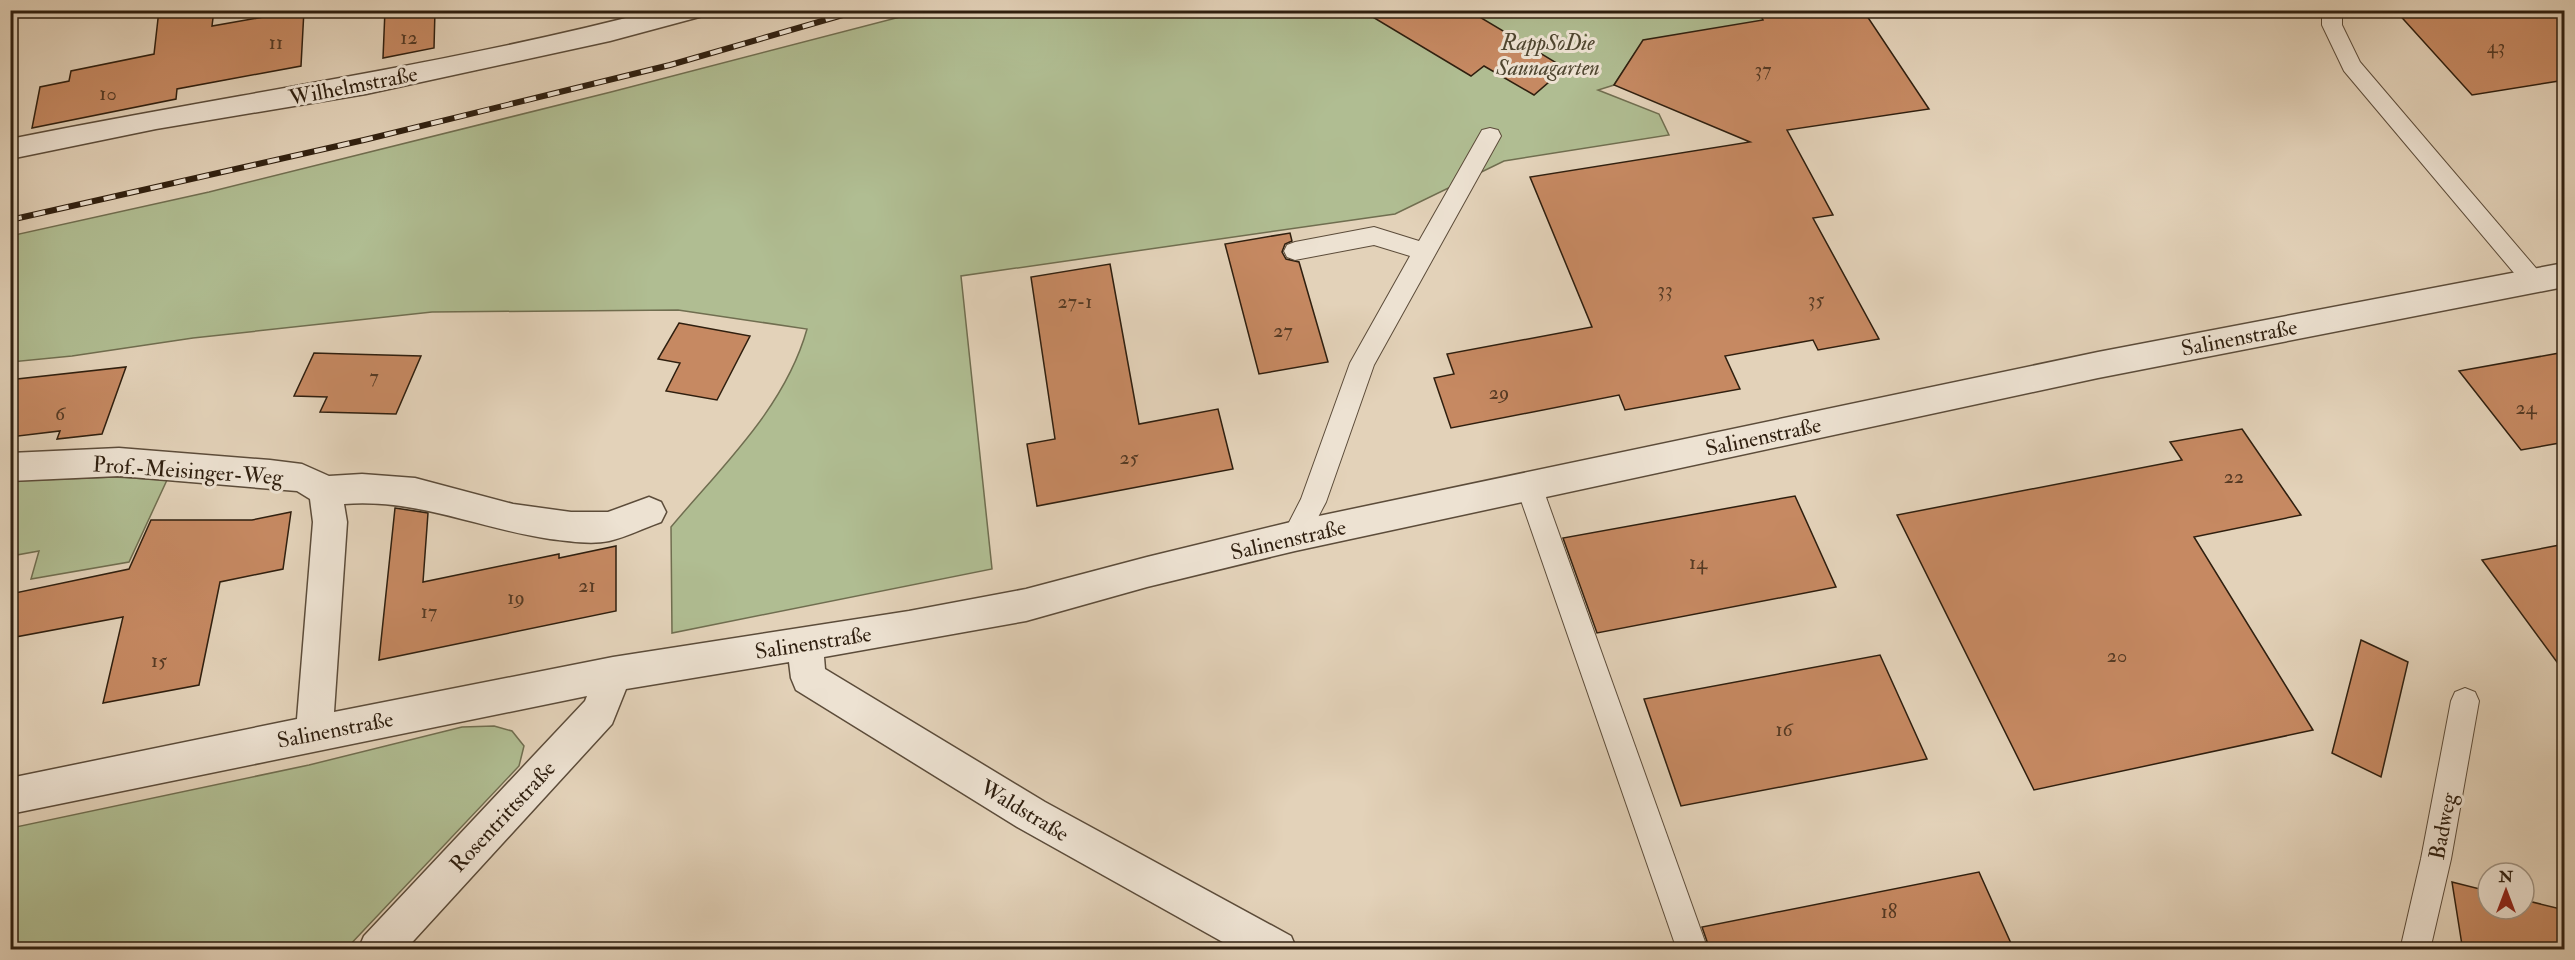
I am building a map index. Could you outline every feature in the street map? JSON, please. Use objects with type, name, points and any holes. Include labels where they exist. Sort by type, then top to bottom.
[{"type":"street","name":"Wilhelmstraße","points":[[10,149],[156,119],[366,84],[610,32],[694,10]]},
{"type":"street","name":"Salinenstraße","points":[[10,796],[314,733],[613,675],[1026,605],[1147,572],[1295,536],[2098,365],[2565,275]]},
{"type":"street","name":"Prof.-Meisinger-Weg","points":[[10,467],[119,462],[204,467],[302,478],[326,490],[362,488],[415,492],[513,519],[571,527],[608,527],[650,512]]},
{"type":"street","points":[[314,733],[330,522],[326,490]]},
{"type":"street","name":"Waldstraße","points":[[804,643],[809,678],[1032,815],[1276,950]]},
{"type":"street","name":"Rosentrittstraße","points":[[378,950],[599,712],[613,675]]},
{"type":"lane","points":[[2332,10],[2332,25],[2351,66],[2533,280]]},
{"type":"lane","points":[[1295,536],[1313,502],[1362,363],[1490,136]]},
{"type":"lane","points":[[1295,251],[1374,236],[1424,252]]},
{"type":"lane","points":[[1529,486],[1693,950]]},
{"type":"lane","name":"Badweg","points":[[2415,950],[2436,859],[2465,701]]},
{"type":"green space","name":"RappSoDie Saunagarten","points":[[1638,10],[1640,15],[1660,10],[1764,10],[1765,20],[1635,53],[1614,85],[1598,90],[1659,114],[1669,135],[1504,161],[1395,214],[961,276],[992,569],[672,633],[671,527],[750,435],[767,411],[784,385],[807,329],[678,310],[432,312],[193,338],[72,356],[11,362],[10,236],[209,192],[611,92],[923,11]]},
{"type":"green space","points":[[114,477],[167,480],[129,562],[31,579],[39,551],[11,556],[11,481]]},
{"type":"green space","points":[[494,726],[512,731],[524,746],[519,766],[346,949],[11,949],[11,828],[309,765],[462,727]]},
{"type":"building","points":[[159,10],[214,10],[212,26],[304,10],[301,66],[177,89],[176,99],[32,128],[40,87],[69,81],[71,71],[154,54]]},
{"type":"building","points":[[385,10],[435,10],[434,48],[383,58]]},
{"type":"building","points":[[1361,10],[1468,10],[1565,68],[1534,95],[1484,66],[1471,76]]},
{"type":"building","points":[[1758,10],[1863,10],[1929,109],[1787,130],[1833,215],[1813,218],[1879,339],[1818,350],[1813,340],[1725,356],[1740,389],[1625,410],[1619,395],[1451,428],[1434,378],[1454,374],[1447,354],[1592,327],[1530,177],[1750,142],[1614,85],[1643,40],[1763,20]]},
{"type":"building","points":[[2395,10],[2565,10],[2565,80],[2472,95]]},
{"type":"building","points":[[1290,233],[1292,241],[1285,244],[1282,252],[1286,259],[1299,262],[1328,362],[1259,374],[1225,244]]},
{"type":"building","points":[[1110,264],[1139,424],[1218,409],[1233,469],[1037,506],[1027,444],[1055,439],[1031,277]]},
{"type":"building","points":[[679,323],[750,336],[717,400],[666,391],[680,363],[658,359]]},
{"type":"building","points":[[2565,352],[2565,442],[2521,450],[2459,371]]},
{"type":"building","points":[[314,353],[421,356],[396,414],[320,412],[327,397],[294,396]]},
{"type":"building","points":[[126,367],[102,434],[57,439],[60,431],[10,437],[10,395],[17,379]]},
{"type":"building","points":[[2242,429],[2301,515],[2194,537],[2313,730],[2034,790],[1897,515],[2182,460],[2170,442]]},
{"type":"building","points":[[1795,496],[1836,587],[1597,633],[1563,538]]},
{"type":"building","points":[[395,508],[428,513],[423,582],[559,554],[559,558],[616,546],[616,611],[379,660]]},
{"type":"building","points":[[291,512],[283,569],[220,582],[199,685],[103,703],[123,617],[10,638],[10,594],[129,569],[151,520],[252,520]]},
{"type":"building","points":[[2565,544],[2565,673],[2482,560]]},
{"type":"building","points":[[2361,640],[2408,662],[2381,777],[2332,753]]},
{"type":"building","points":[[1880,655],[1927,759],[1681,806],[1644,699]]},
{"type":"building","points":[[1979,872],[2014,950],[1710,950],[1702,927]]},
{"type":"building","points":[[2452,882],[2476,888],[2476,921],[2536,921],[2536,903],[2565,910],[2565,950],[2480,950],[2462,945]]},
{"type":"railway","points":[[10,220],[364,140],[670,65],[860,10]]}]
